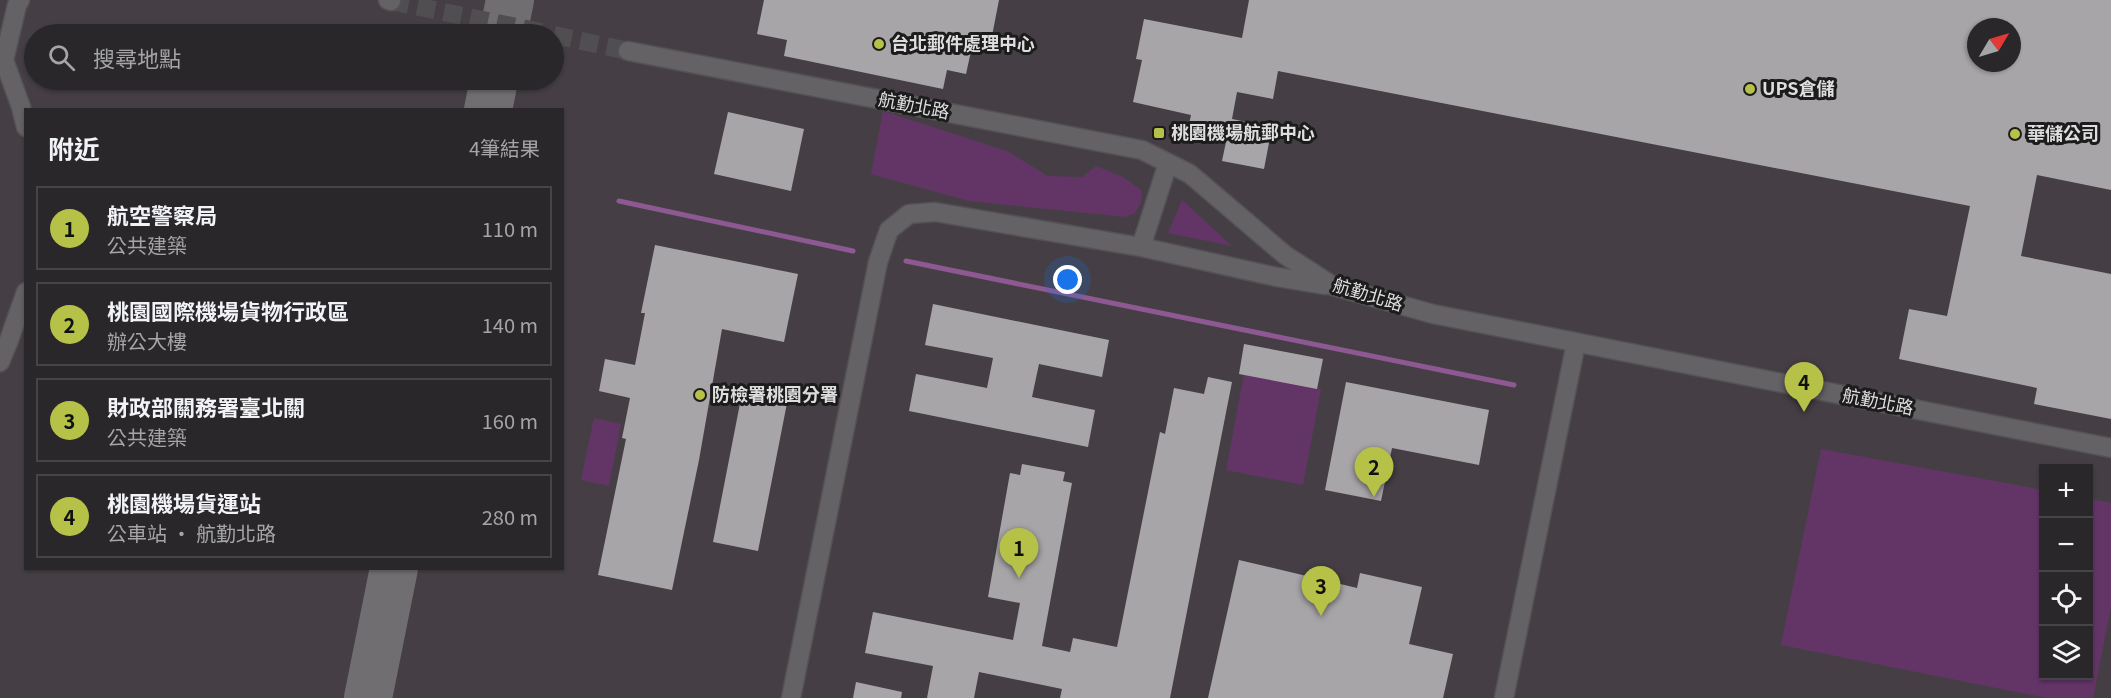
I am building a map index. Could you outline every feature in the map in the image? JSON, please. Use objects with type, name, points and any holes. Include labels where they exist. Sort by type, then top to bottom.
[{"type":"street","points":[[20,0],[2,57],[24,119]]},
{"type":"street","name":"航勤北路","points":[[628,51],[1142,150],[1190,174],[1285,255],[1333,286],[1433,314],[2111,448]]},
{"type":"street","points":[[1141,247],[1168,163]]},
{"type":"street","points":[[790,698],[878,262],[889,230],[909,214],[935,212],[1141,247],[1277,277],[1333,286]]},
{"type":"street","points":[[0,362],[24,298]]},
{"type":"street","points":[[1503,698],[1576,343]]},
{"type":"shaded area","points":[[0,0],[2111,0],[2111,698],[0,698]]},
{"type":"shaded area","points":[[883,111],[1007,151],[1048,176],[1082,177],[1096,166],[1125,178],[1142,191],[1141,202],[1135,213],[1125,217],[969,201],[871,174]]},
{"type":"shaded area","points":[[1182,200],[1232,246],[1168,233]]},
{"type":"shaded area","points":[[1244,374],[1321,389],[1303,485],[1226,470]]},
{"type":"shaded area","points":[[594,418],[621,424],[609,486],[581,480]]},
{"type":"shaded area","points":[[1821,449],[2039,489],[2039,680],[2093,680],[2093,500],[2111,503],[2111,607],[2093,698],[2047,698],[1781,645]]},
{"type":"building","name":"台北郵件處理中心","points":[[764,0],[999,0],[990,46],[973,42],[966,74],[947,70],[943,89],[784,56],[787,40],[757,34]]},
{"type":"building","points":[[1249,0],[2111,0],[2111,190],[2037,175],[2021,256],[2111,274],[2111,419],[2034,404],[2037,388],[1899,359],[1909,309],[1947,316],[1970,206],[1278,71],[1273,99],[1237,92],[1232,119],[1272,127],[1264,169],[1222,161],[1226,142],[1187,134],[1191,115],[1133,102],[1142,60],[1136,59],[1144,19],[1242,38]]},
{"type":"building","points":[[728,112],[804,129],[791,191],[714,174]]},
{"type":"building","points":[[655,245],[798,274],[784,342],[722,329],[699,460],[672,590],[598,575],[626,439],[622,438],[630,398],[599,391],[605,359],[635,365],[645,313],[641,313]]},
{"type":"building","points":[[933,304],[1109,340],[1102,377],[1039,364],[1032,397],[1095,410],[1088,447],[909,411],[916,374],[987,388],[993,358],[925,345]]},
{"type":"building","points":[[1244,344],[1323,359],[1317,389],[1239,374]]},
{"type":"building","points":[[1208,377],[1232,382],[1170,698],[1060,698],[1062,689],[979,672],[974,698],[927,698],[933,666],[865,653],[873,612],[1013,640],[1020,603],[988,597],[1010,473],[1020,475],[1022,464],[1065,472],[1063,481],[1072,483],[1042,646],[1070,652],[1073,638],[1117,647],[1160,432],[1165,434],[1174,388],[1204,394]]},
{"type":"building","points":[[1346,382],[1489,410],[1479,465],[1392,448],[1381,501],[1325,490]]},
{"type":"building","points":[[743,388],[788,398],[758,551],[713,542]]},
{"type":"building","points":[[1239,560],[1357,588],[1360,573],[1422,587],[1409,644],[1453,654],[1443,698],[1208,698]]},
{"type":"building","points":[[856,682],[902,692],[901,698],[853,698]]},
{"type":"waterway","points":[[619,201],[853,251]]},
{"type":"waterway","points":[[906,261],[1514,385]]},
{"type":"taxiway","points":[[505,24],[510,0]]},
{"type":"taxiway","points":[[488,108],[492,90]]},
{"type":"taxiway","points":[[368,698],[394,570]]},
{"type":"tunnel","points":[[391,1],[502,24]]},
{"type":"tunnel","points":[[564,37],[628,51]]},
{"type":"place","name":"台北郵件處理中心","points":[[879,44]]},
{"type":"place","name":"UPS倉儲","points":[[1750,89]]},
{"type":"place","name":"桃園機場航郵中心","points":[[1159,133]]},
{"type":"place","name":"華儲公司","points":[[2015,134]]},
{"type":"place","name":"防檢署桃園分署","points":[[700,395]]},
{"type":"place","name":"桃園機場貨運站","points":[[1804,412]]},
{"type":"place","name":"桃園國際機場貨物行政區","points":[[1374,497]]},
{"type":"place","name":"航空警察局","points":[[1019,578]]},
{"type":"place","name":"財政部關務署臺北關","points":[[1321,616]]}]
